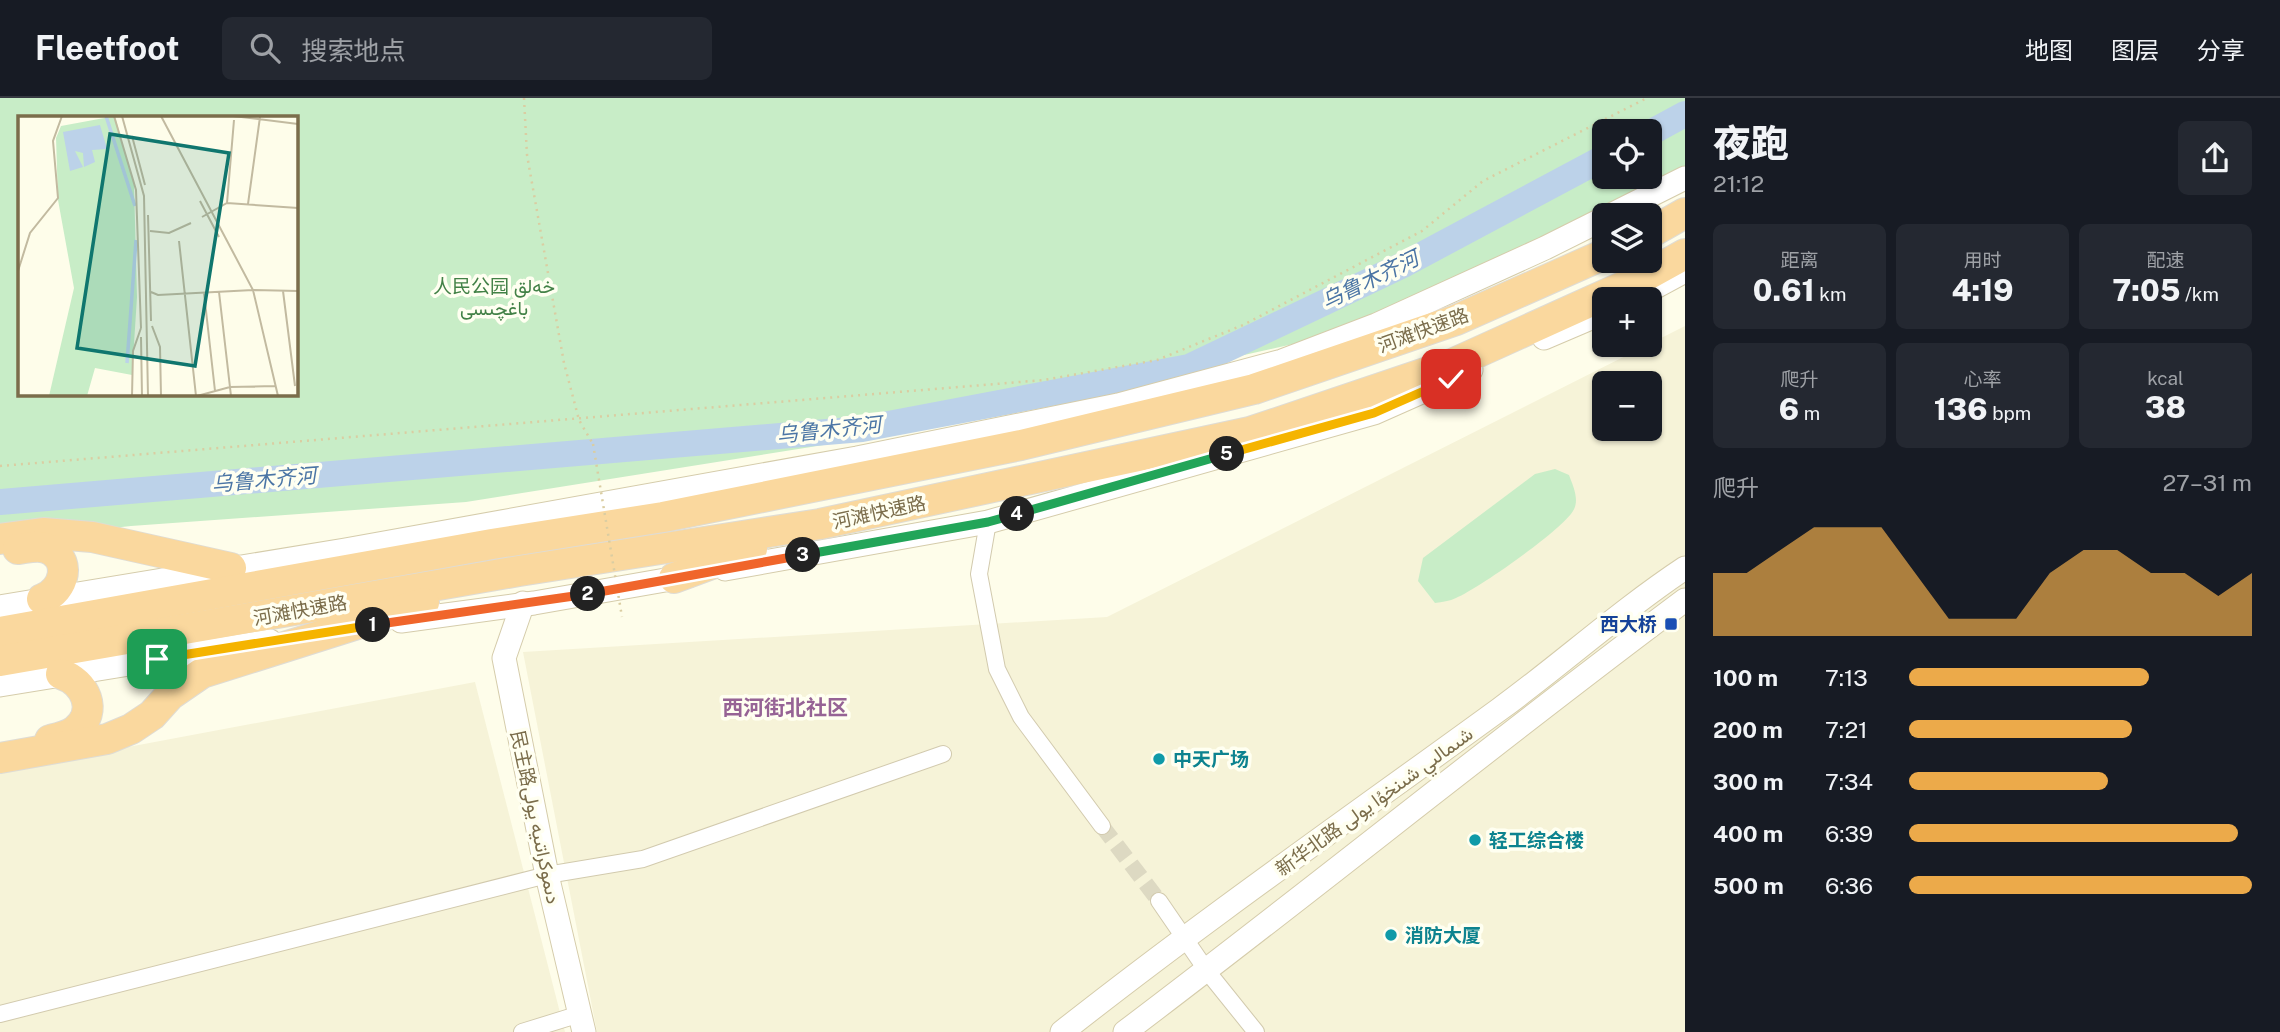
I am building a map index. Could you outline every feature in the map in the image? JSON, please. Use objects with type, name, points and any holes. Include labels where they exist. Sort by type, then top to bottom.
[{"type":"highway","points":[[1662,226],[1685,213]]},
{"type":"highway","name":"河滩快速路","points":[[0,661],[519,571],[820,524],[1250,432],[1452,364],[1642,278],[1685,254]]},
{"type":"highway","name":"河滩快速路","points":[[0,632],[492,544],[663,517],[1021,445],[1254,389],[1456,320],[1592,260]]},
{"type":"highway","points":[[1137,457],[1258,446]]},
{"type":"highway","points":[[674,578],[820,524]]},
{"type":"highway","points":[[0,539],[43,533],[92,537],[231,568]]},
{"type":"highway","points":[[345,550],[492,544]]},
{"type":"highway","points":[[0,552],[35,547],[52,551],[62,565],[61,583],[50,596],[42,599]]},
{"type":"highway","points":[[0,758],[107,738],[142,722],[170,695],[202,673],[349,628],[519,571]]},
{"type":"highway","points":[[0,750],[66,736],[83,723],[88,703],[85,692],[79,684],[61,674]]},
{"type":"street","points":[[1635,203],[1685,178]]},
{"type":"street","points":[[0,607],[345,550],[857,458],[1118,405],[1282,361],[1353,334],[1592,224]]},
{"type":"street","points":[[1655,287],[1685,271]]},
{"type":"street","points":[[0,685],[349,628],[523,603],[988,522],[1374,413],[1592,318]]},
{"type":"street","points":[[988,522],[979,574],[997,669],[1021,717],[1102,826]]},
{"type":"street","name":"新华北路 شىمالىي شىنخۇا يولى","points":[[1062,1032],[1184,939],[1519,695],[1650,591],[1685,568]]},
{"type":"street","name":"新华北路 شىمالىي شىنخۇا يولى","points":[[1125,1032],[1207,971],[1548,702],[1685,600]]},
{"type":"street","name":"民主路دىموكراتىيە يولى","points":[[523,603],[504,658],[547,875],[582,1023]]},
{"type":"street","points":[[0,1014],[547,875],[643,859],[943,754]]},
{"type":"street","points":[[1158,901],[1207,971],[1256,1032]]},
{"type":"street","points":[[522,1032],[582,1023]]},
{"type":"path","points":[[524,98],[527,155],[564,363],[579,420],[593,444],[622,617]]},
{"type":"path","points":[[0,466],[1045,380],[1157,360],[1243,325],[1422,231],[1483,181],[1647,98]]},
{"type":"shaded area","points":[[1685,326],[1685,1032],[597,1032],[523,652],[1107,617],[1592,373],[1592,441],[1662,441],[1662,371],[1596,371],[1623,357],[1662,357],[1662,338]]},
{"type":"shaded area","points":[[475,682],[565,1032],[0,1032],[0,771]]},
{"type":"green space","name":"人民公园 خەلق باغچىسى","points":[[0,98],[1685,98],[1685,178],[1662,188],[1662,119],[1592,119],[1592,189],[1660,189],[1628,203],[1592,203],[1592,219],[1320,338],[893,434],[466,502],[131,526],[0,540]]},
{"type":"green space","points":[[1555,469],[1569,475],[1575,493],[1575,507],[1566,520],[1537,545],[1482,583],[1454,599],[1435,603],[1418,581],[1423,558],[1535,474]]},
{"type":"waterway","name":"乌鲁木齐河","points":[[1662,126],[1685,114]]},
{"type":"waterway","name":"乌鲁木齐河","points":[[0,502],[862,429],[1189,367],[1403,265],[1592,164]]},
{"type":"tunnel","points":[[1102,826],[1159,901]]},
{"type":"place","name":"西大桥","points":[[1671,624]]},
{"type":"place","name":"中天广场","points":[[1159,759]]},
{"type":"place","name":"轻工综合楼","points":[[1475,840]]},
{"type":"place","name":"消防大厦","points":[[1391,935]]},
{"type":"district","name":"西河街北社区","points":[[785,708]]},
{"type":"route","points":[[157,659],[349,628],[534,603],[988,522],[1374,413],[1451,379]]}]
